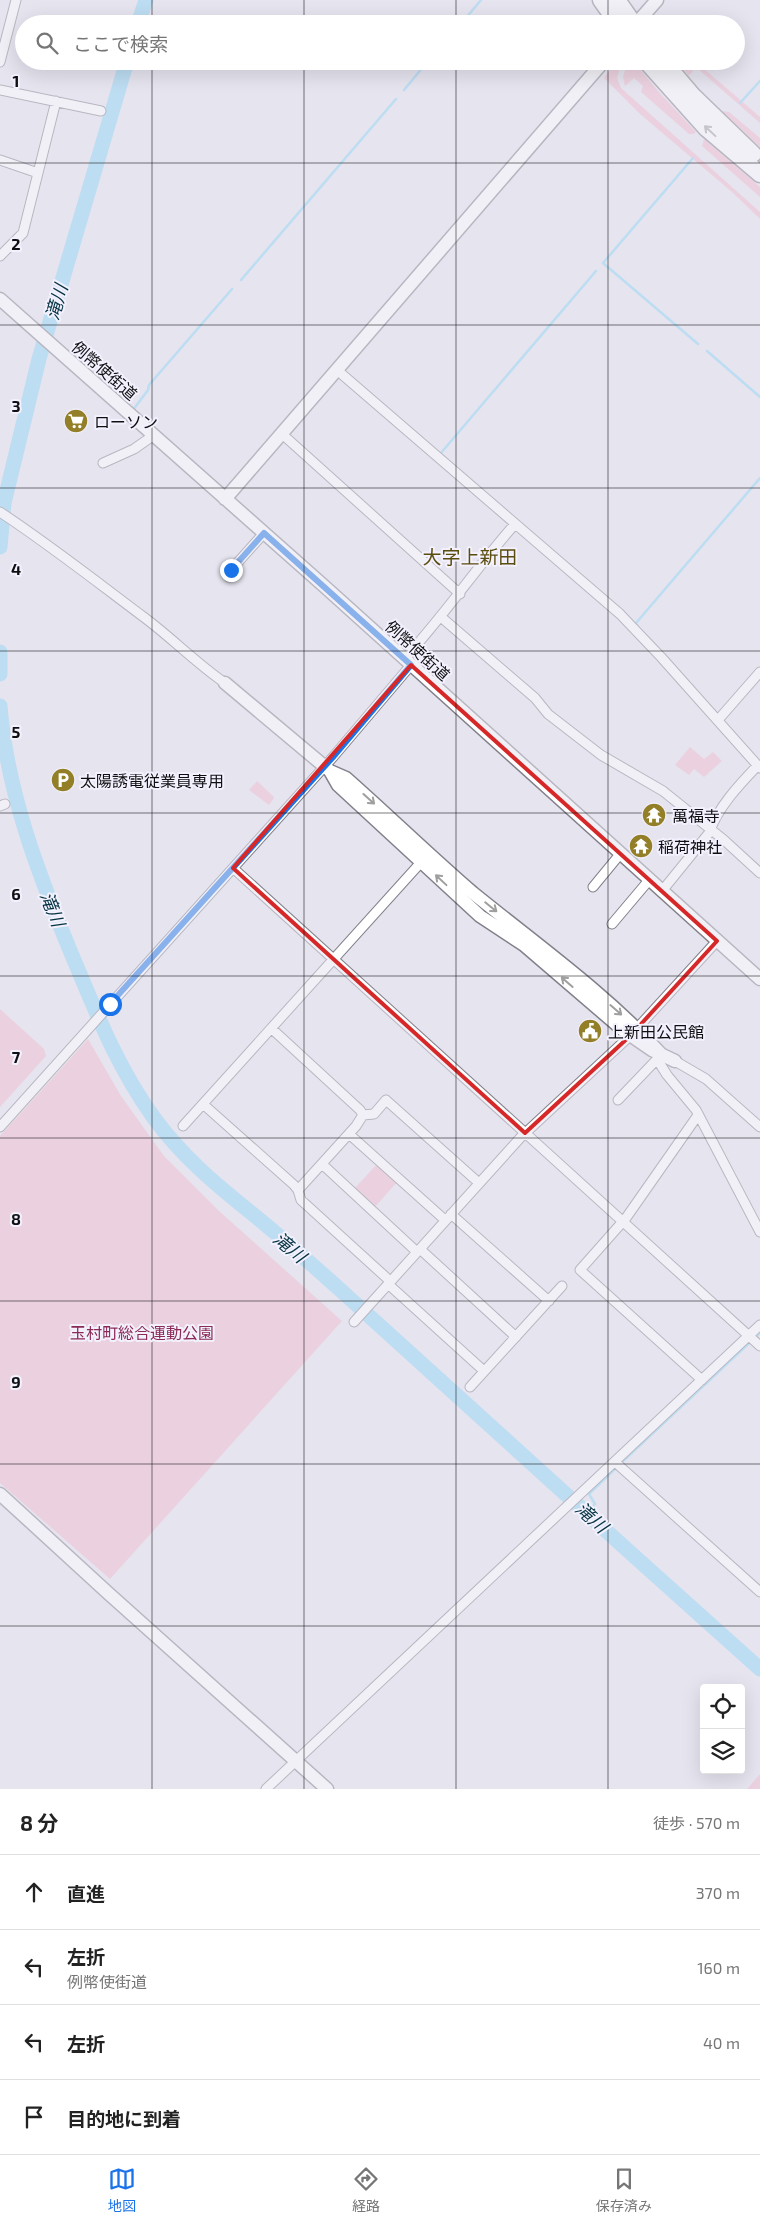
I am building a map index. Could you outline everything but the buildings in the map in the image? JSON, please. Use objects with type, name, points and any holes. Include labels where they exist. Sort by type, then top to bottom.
[{"type":"highway","points":[[601,0],[612,15]]},
{"type":"highway","points":[[617,0],[628,15]]},
{"type":"highway","points":[[654,70],[706,128],[760,174]]},
{"type":"highway","points":[[670,70],[711,114],[760,160]]},
{"type":"street","points":[[0,62],[16,0]]},
{"type":"street","points":[[643,15],[657,0]]},
{"type":"street","points":[[225,498],[596,70]]},
{"type":"street","points":[[0,90],[101,111]]},
{"type":"street","points":[[0,256],[23,233],[56,101]]},
{"type":"street","points":[[0,160],[38,173]]},
{"type":"street","name":"例幣使街道","points":[[0,299],[225,498],[760,980]]},
{"type":"street","points":[[337,370],[620,614],[759,766],[741,782],[712,822],[709,833],[662,891]]},
{"type":"street","points":[[281,433],[460,594]]},
{"type":"street","points":[[103,463],[134,449],[154,435]]},
{"type":"street","points":[[0,512],[87,573],[158,628],[203,668],[225,683],[327,768],[338,785],[425,857],[480,916],[524,945],[634,1032],[659,1056],[675,1061],[706,1079],[760,1128]]},
{"type":"street","points":[[0,1127],[233,868],[327,768],[460,594],[486,557],[515,524]]},
{"type":"street","points":[[229,577],[231,570],[264,533]]},
{"type":"street","points":[[441,617],[535,698],[548,714],[601,755],[663,791],[760,873]]},
{"type":"street","points":[[718,720],[760,672]]},
{"type":"street","points":[[593,887],[621,853]]},
{"type":"street","points":[[183,1126],[425,857]]},
{"type":"street","points":[[233,868],[760,1346]]},
{"type":"street","points":[[612,924],[650,879]]},
{"type":"street","points":[[355,1321],[525,1132],[634,1032],[717,940]]},
{"type":"street","points":[[272,1028],[360,1110],[362,1115],[361,1120],[350,1134],[298,1190]]},
{"type":"street","points":[[618,1100],[659,1056]]},
{"type":"street","points":[[659,1056],[661,1067],[698,1115],[760,1232]]},
{"type":"street","points":[[362,1115],[374,1114],[386,1100],[479,1183]]},
{"type":"street","points":[[203,1104],[298,1190],[301,1200],[484,1371]]},
{"type":"street","points":[[698,1115],[623,1221],[580,1270],[702,1380]]},
{"type":"street","points":[[350,1134],[549,1301]]},
{"type":"street","points":[[322,1164],[516,1337]]},
{"type":"street","points":[[470,1387],[562,1286]]},
{"type":"street","points":[[266,1789],[297,1762],[760,1325]]},
{"type":"street","points":[[615,1462],[760,1592]]},
{"type":"street","points":[[0,1494],[327,1789]]},
{"type":"highlighted area","points":[[411,665],[717,941],[631,1035],[525,1133],[233,868]]},
{"type":"green space","points":[[610,70],[619,70],[617,78],[621,88],[760,212],[760,219],[732,192],[640,114],[604,78]]},
{"type":"green space","points":[[625,70],[640,70],[696,132],[689,134],[641,92],[643,86],[634,78],[625,86],[623,77]]},
{"type":"green space","points":[[684,70],[693,71],[689,76]]},
{"type":"green space","points":[[699,70],[705,70],[760,117],[760,123]]},
{"type":"green space","points":[[722,111],[729,112],[760,138],[760,147]]},
{"type":"green space","points":[[704,139],[760,187],[760,197],[702,146]]},
{"type":"green space","points":[[690,747],[704,759],[713,752],[722,761],[704,777],[694,769],[689,775],[675,765]]},
{"type":"green space","points":[[257,781],[274,798],[269,805],[249,790]]},
{"type":"green space","points":[[0,1009],[44,1049],[46,1056],[0,1107]]},
{"type":"green space","name":"玉村町総合運動公園","points":[[88,1039],[121,1096],[164,1156],[219,1211],[342,1321],[110,1579],[0,1483],[0,1136]]},
{"type":"green space","points":[[378,1163],[398,1181],[374,1208],[354,1189]]},
{"type":"green space","points":[[760,1774],[760,1789],[747,1789]]},
{"type":"waterway","name":"滝川","points":[[141,15],[146,0]]},
{"type":"waterway","points":[[468,15],[481,0]]},
{"type":"waterway","name":"滝川","points":[[0,547],[4,503],[39,359],[124,70]]},
{"type":"waterway","points":[[404,90],[421,70]]},
{"type":"waterway","points":[[740,103],[760,81]]},
{"type":"waterway","points":[[241,280],[396,99]]},
{"type":"waterway","points":[[693,158],[603,263],[698,344]]},
{"type":"waterway","points":[[440,454],[596,271]]},
{"type":"waterway","points":[[133,410],[148,390],[149,385],[232,289]]},
{"type":"waterway","points":[[707,351],[760,397]]},
{"type":"waterway","points":[[636,623],[760,478]]},
{"type":"waterway","name":"滝川","points":[[0,652],[0,674]]},
{"type":"waterway","name":"滝川","points":[[0,706],[9,769],[16,799],[46,889],[87,992],[117,1057],[140,1098],[164,1131],[211,1179],[325,1277],[760,1669]]},
{"type":"waterway","points":[[697,1105],[703,1115]]},
{"type":"waterway","points":[[621,1463],[760,1333]]},
{"type":"waterway","points":[[587,1514],[595,1504],[589,1494],[617,1467]]},
{"type":"place","name":"ローソン","points":[[76,421]]},
{"type":"place","name":"太陽誘電従業員専用","points":[[63,780]]},
{"type":"place","name":"萬福寺","points":[[654,815]]},
{"type":"place","name":"稲荷神社","points":[[641,846]]},
{"type":"place","name":"上新田公民館","points":[[590,1031]]},
{"type":"district","name":"大字上新田","points":[[470,556]]},
{"type":"route","points":[[110,1004],[333,757],[411,665],[264,533],[231,570]]}]
